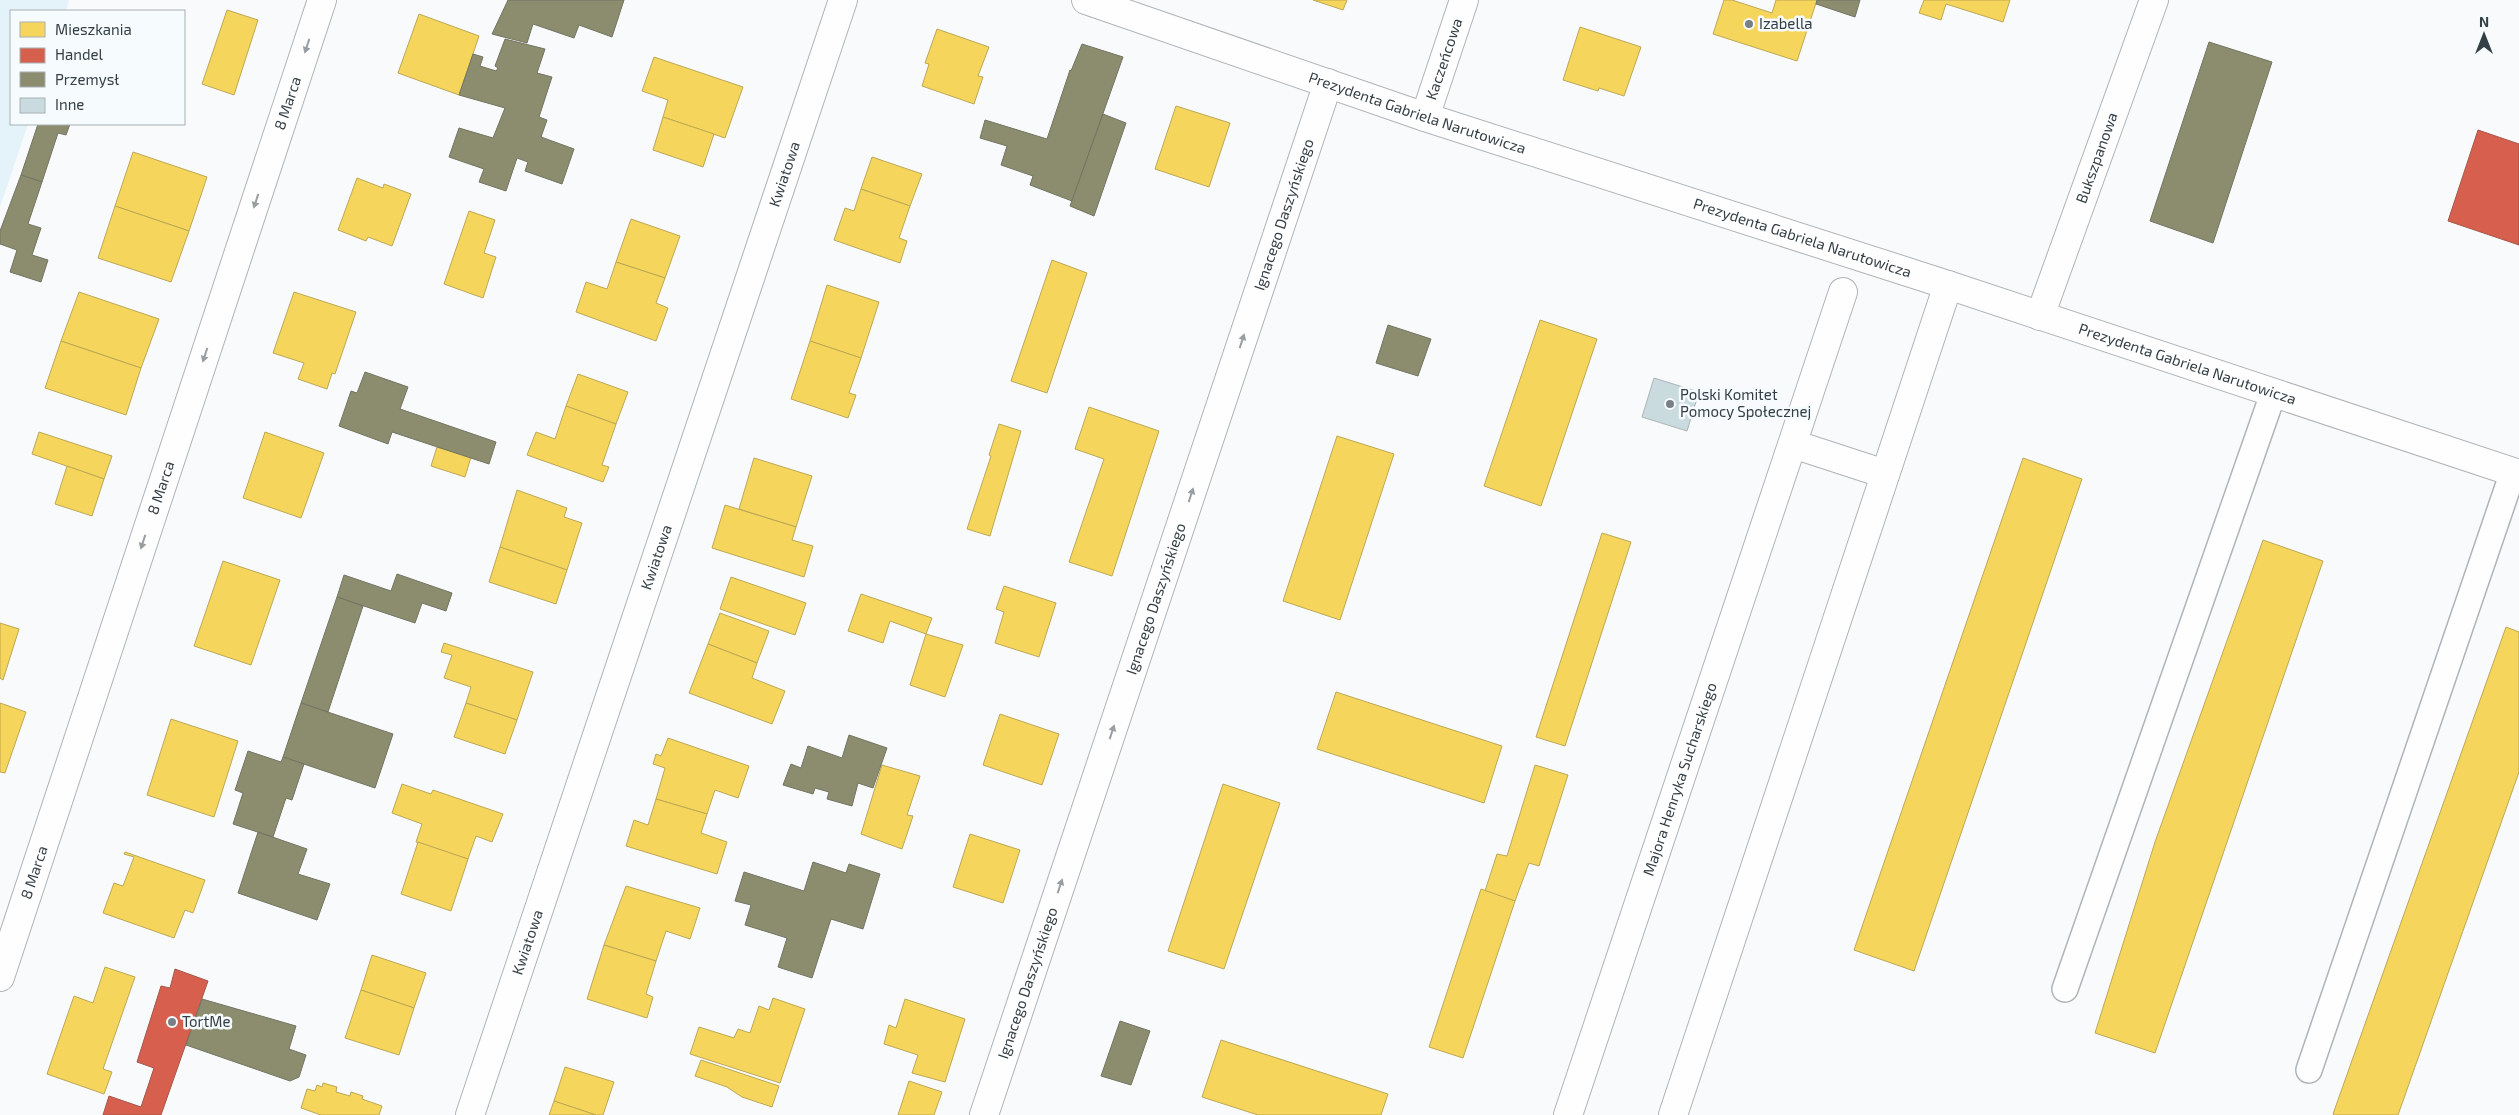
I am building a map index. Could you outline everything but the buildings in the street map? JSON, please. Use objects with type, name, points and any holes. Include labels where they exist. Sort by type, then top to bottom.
[{"type":"street","name":"8 Marca","points":[[0,977],[322,0]]},
{"type":"street","name":"Kwiatowa","points":[[470,1115],[843,0]]},
{"type":"street","name":"Prezydenta Gabriela Narutowicza","points":[[1086,0],[1425,117],[1948,284],[2273,394],[2516,473]]},
{"type":"street","name":"Kaczeńcowa","points":[[1425,117],[1464,0]]},
{"type":"street","name":"Bukszpanowa","points":[[2040,316],[2154,0]]},
{"type":"street","name":"Ignacego Daszyńskiego","points":[[984,1115],[1328,83]]},
{"type":"street","points":[[1673,1115],[1948,284]]},
{"type":"street","name":"Majora Henryka Sucharskiego","points":[[1568,1115],[1843,292]]},
{"type":"street","points":[[1793,444],[1885,474]]},
{"type":"lane","points":[[2065,989],[2273,394]]},
{"type":"lane","points":[[2309,1070],[2516,473]]},
{"type":"shaded area","points":[[0,0],[69,0],[66,10],[10,10],[10,125],[28,125],[0,207]]},
{"type":"place","name":"Izabella","points":[[1749,24]]},
{"type":"place","name":"Polski Komitet Pomocy Społecznej","points":[[1670,404]]},
{"type":"place","name":"TortMe","points":[[172,1022]]}]
